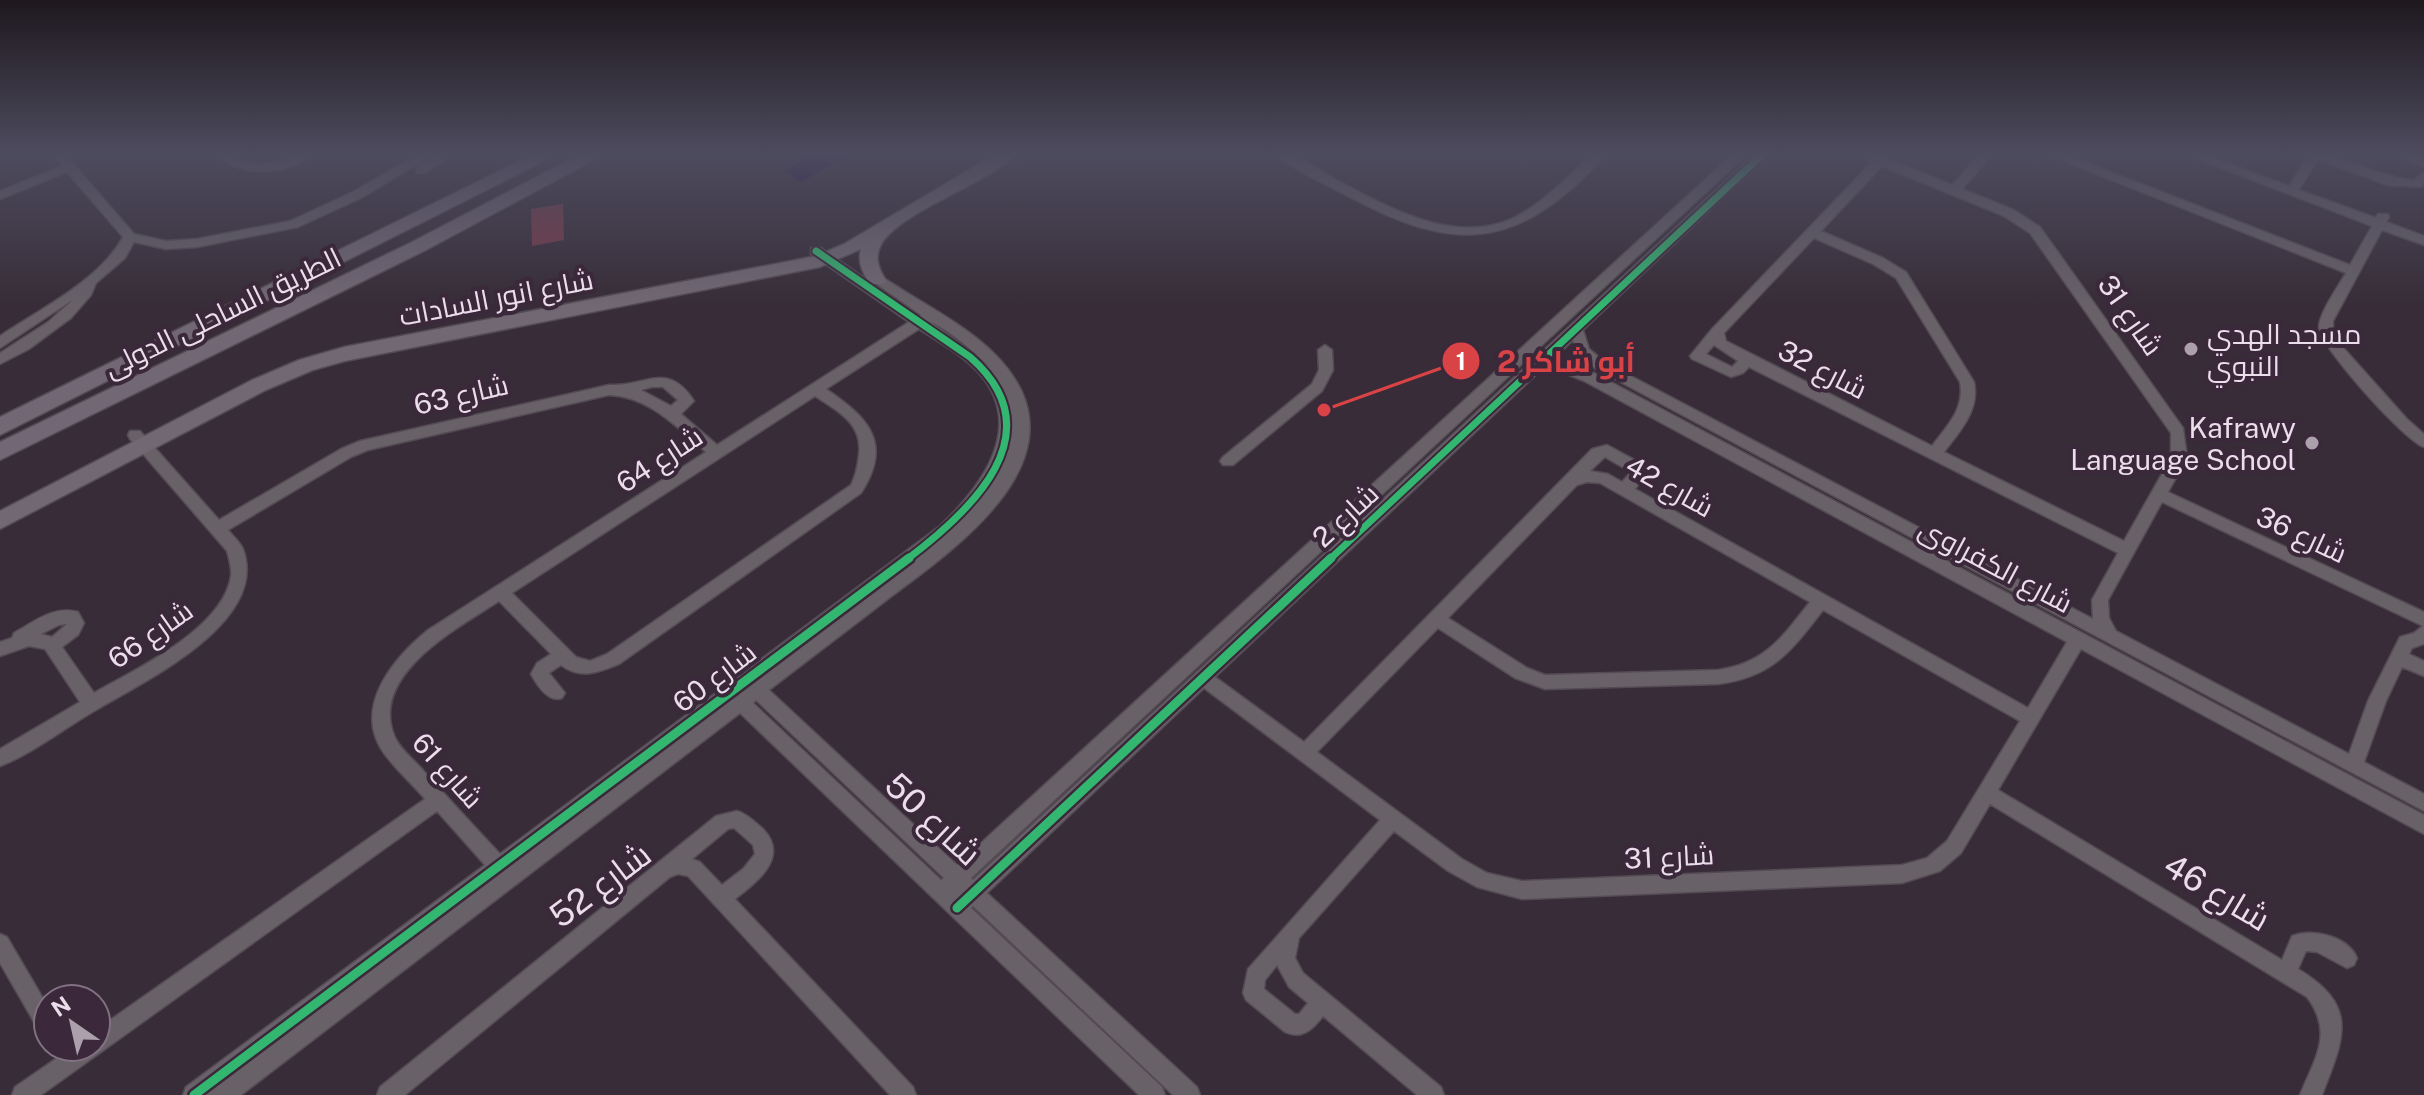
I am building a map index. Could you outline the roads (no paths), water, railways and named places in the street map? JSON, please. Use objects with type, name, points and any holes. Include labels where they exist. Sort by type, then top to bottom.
[{"type":"highway","name":"الطريق الساحلى الدولى","points":[[0,427],[446,205]]},
{"type":"highway","name":"الطريق الساحلى الدولى","points":[[0,452],[315,298],[496,205]]},
{"type":"highway","points":[[298,278],[299,289],[315,298]]},
{"type":"highway","points":[[273,291],[286,291],[294,296],[292,309]]},
{"type":"main road","name":"شارع انور السادات","points":[[828,253],[904,205]]},
{"type":"main road","name":"شارع انور السادات","points":[[0,505],[259,385],[316,362],[547,310],[828,253],[885,228],[923,205]]},
{"type":"main road","points":[[877,280],[867,257],[871,245],[885,228]]},
{"type":"main road","name":"شارع انور السادات","points":[[0,521],[140,441]]},
{"type":"street","points":[[102,205],[130,237],[166,245],[197,243],[275,228],[312,217],[334,205]]},
{"type":"street","points":[[197,243],[213,247],[237,246],[297,232],[357,205]]},
{"type":"street","points":[[1379,205],[1412,222],[1440,230],[1467,232],[1491,230],[1523,218],[1539,205]]},
{"type":"street","name":"شارع 2","points":[[957,908],[1576,329],[1692,205]]},
{"type":"street","name":"شارع 2","points":[[941,893],[1424,448],[1702,205]]},
{"type":"street","points":[[1747,360],[1738,370],[1731,372],[1697,356],[1838,205]]},
{"type":"street","name":"شارع 31","points":[[1987,205],[2016,217],[2040,235],[2169,416],[2180,437],[2180,453],[2100,600]]},
{"type":"street","points":[[2183,205],[2353,271]]},
{"type":"street","points":[[2339,205],[2424,241]]},
{"type":"street","points":[[2381,221],[2326,321],[2327,335],[2402,423],[2424,442]]},
{"type":"street","points":[[2381,221],[2424,232]]},
{"type":"street","points":[[1812,232],[1878,261],[1901,275],[1965,378],[1971,396],[1968,406],[1934,454]]},
{"type":"street","points":[[0,343],[62,298],[90,282],[112,264],[130,237]]},
{"type":"street","name":"شارع 60","points":[[224,1095],[503,873],[743,691],[946,530],[975,503],[996,471],[1007,433],[1005,410],[998,390],[970,358],[877,280],[828,253]]},
{"type":"street","name":"شارع 60","points":[[828,253],[924,319]]},
{"type":"street","points":[[0,359],[72,308],[89,290],[90,282]]},
{"type":"street","name":"شارع 64","points":[[418,647],[924,319]]},
{"type":"street","points":[[1576,329],[1587,367]]},
{"type":"street","name":"شارع 32","points":[[1717,332],[1721,346],[1747,360],[2127,550]]},
{"type":"street","points":[[1228,461],[1317,387],[1326,370],[1325,350]]},
{"type":"street","name":"شارع الكفراوى","points":[[1538,365],[1587,367],[2424,803]]},
{"type":"street","name":"شارع الكفراوى","points":[[1587,367],[2078,639],[2424,825]]},
{"type":"street","name":"شارع 63","points":[[218,528],[337,458],[365,445],[600,392],[626,390],[651,381],[666,382],[687,401],[670,415]]},
{"type":"street","points":[[500,592],[571,663],[582,668],[606,663],[851,495],[862,478],[870,444],[868,432],[860,422],[815,389]]},
{"type":"street","points":[[626,390],[646,396],[716,452]]},
{"type":"street","name":"شارع 66","points":[[0,758],[185,647],[223,611],[236,586],[239,563],[235,549],[140,441]]},
{"type":"street","points":[[1424,448],[1440,457]]},
{"type":"street","points":[[1305,753],[1597,453],[1607,451],[1639,469],[1639,474],[1624,490]]},
{"type":"street","name":"شارع 42","points":[[1572,481],[1592,476],[1624,490],[2030,718]]},
{"type":"street","name":"شارع 36","points":[[2159,494],[2424,620]]},
{"type":"street","points":[[2056,609],[2075,608],[2100,600],[2101,618],[2112,638]]},
{"type":"street","points":[[1437,619],[1521,673],[1545,682],[1718,677],[1741,675],[1765,665],[1821,601]]},
{"type":"street","points":[[4,647],[56,618],[72,617],[76,623],[72,630],[52,646]]},
{"type":"street","points":[[4,647],[35,638],[46,640],[91,704]]},
{"type":"street","points":[[2354,766],[2377,701],[2406,642],[2422,638]]},
{"type":"street","name":"شارع 31","points":[[1203,678],[1469,874],[1497,885],[1522,890],[1902,874],[1933,865],[1949,854],[2078,639]]},
{"type":"street","name":"شارع 61","points":[[418,647],[390,683],[381,711],[387,743],[503,873]]},
{"type":"street","points":[[556,693],[540,674],[562,655]]},
{"type":"street","points":[[2399,657],[2424,669]]},
{"type":"street","points":[[1181,671],[1182,682],[1203,678],[1207,661],[1195,658]]},
{"type":"street","name":"شارع 50","points":[[743,691],[957,878],[1189,1095]]},
{"type":"street","name":"شارع 50","points":[[743,691],[941,893],[1154,1095]]},
{"type":"street","name":"شارع 46","points":[[1986,792],[2287,972],[2321,998],[2335,1029],[2311,1095]]},
{"type":"street","points":[[112,1032],[438,800]]},
{"type":"street","points":[[663,871],[723,822],[737,819],[762,843],[765,854],[758,866],[721,898]]},
{"type":"street","points":[[1322,1002],[1305,1023],[1292,1025],[1253,993],[1255,976],[1393,819]]},
{"type":"street","name":"شارع 52","points":[[388,1095],[673,866],[689,866],[721,898],[899,1093]]},
{"type":"street","name":"شارع 60","points":[[194,1095],[503,873]]},
{"type":"street","points":[[1290,934],[1285,951],[1287,967],[1296,980],[1433,1095]]},
{"type":"street","points":[[2287,972],[2299,943],[2306,940],[2321,943],[2347,958]]},
{"type":"street","points":[[0,944],[32,999]]},
{"type":"street","points":[[23,1095],[56,1063]]},
{"type":"place","name":"مسجد الهدي النبوي","points":[[2191,349]]},
{"type":"place","name":"أبو شاكر 2","points":[[1324,410]]},
{"type":"place","name":"Kafrawy Language School","points":[[2312,443]]}]
